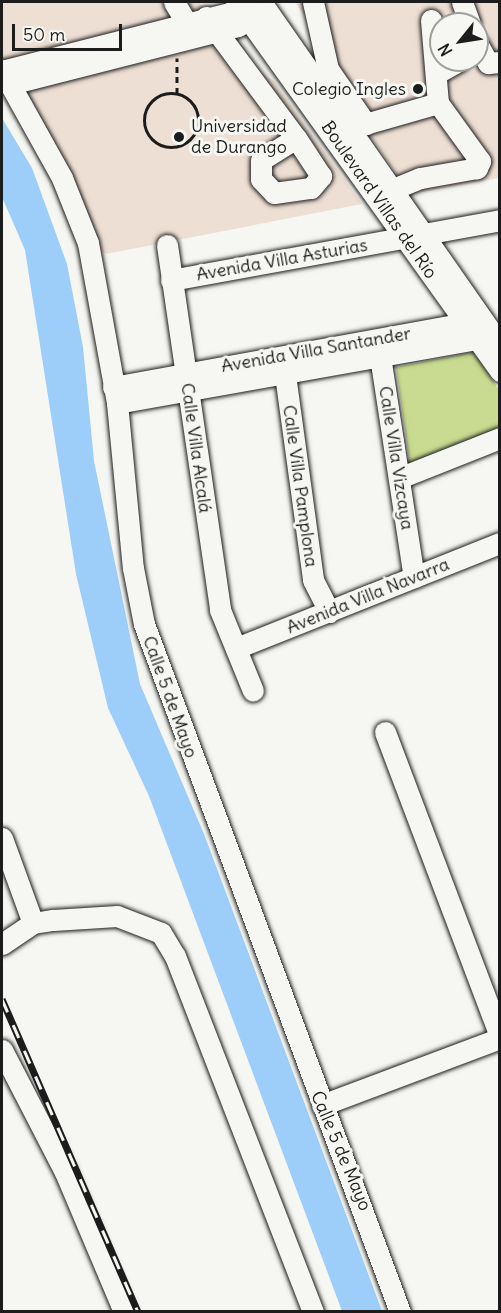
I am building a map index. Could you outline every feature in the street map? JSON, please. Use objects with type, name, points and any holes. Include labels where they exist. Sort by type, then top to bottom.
[{"type":"street","points":[[174,2],[185,20]]},
{"type":"street","points":[[313,2],[328,69],[359,126],[438,103]]},
{"type":"street","points":[[5,75],[178,41],[211,24],[254,7]]},
{"type":"street","name":"Boulevard Villas del Río","points":[[254,7],[359,126],[384,192]]},
{"type":"street","name":"Boulevard Villas del Río","points":[[254,7],[483,333],[500,371]]},
{"type":"street","points":[[5,75],[185,20],[211,24],[296,138]]},
{"type":"street","points":[[384,192],[480,166],[438,103],[437,74],[440,72]]},
{"type":"street","name":"Calle 5 de Mayo","points":[[5,75],[81,219],[115,395],[133,568],[144,624],[322,1105],[372,1226],[400,1311]]},
{"type":"street","name":"Avenida Villa Asturias","points":[[171,280],[500,220]]},
{"type":"street","name":"Calle Villa Alcalá","points":[[167,245],[220,610],[253,691]]},
{"type":"street","name":"Avenida Villa Santander","points":[[115,395],[378,348],[483,333]]},
{"type":"street","name":"Calle Villa Vizcaya","points":[[378,348],[414,577]]},
{"type":"street","name":"Calle Villa Pamplona","points":[[284,365],[313,580],[329,612]]},
{"type":"street","points":[[399,478],[500,438]]},
{"type":"street","name":"Avenida Villa Navarra","points":[[236,648],[500,543]]},
{"type":"street","points":[[322,1105],[500,1037],[385,732]]},
{"type":"street","points":[[2,838],[33,923]]},
{"type":"street","points":[[2,944],[33,923],[117,916],[161,933],[175,956],[313,1311]]},
{"type":"street","points":[[2,1050],[65,1172],[124,1311]]},
{"type":"path","points":[[177,93],[178,41]]},
{"type":"path","points":[[177,93],[195,108],[196,130],[187,143],[165,147],[151,139],[144,117],[155,98],[177,93]]},
{"type":"shaded area","name":"Universidad de Durango","points":[[2,2],[199,2],[247,62],[274,81],[362,204],[106,254],[94,247],[2,65]]},
{"type":"shaded area","name":"Colegio Ingles","points":[[295,2],[499,2],[499,178],[411,194],[320,64],[314,30]]},
{"type":"green space","points":[[474,352],[499,390],[499,434],[410,465],[396,367]]},
{"type":"water","points":[[2,118],[32,168],[67,264],[83,347],[94,461],[140,684],[204,834],[382,1311],[342,1311],[149,796],[108,708],[76,574],[25,250],[2,197]]},
{"type":"railway","points":[[2,999],[138,1312]]},
{"type":"place","name":"Colegio Ingles","points":[[418,89]]},
{"type":"place","name":"Universidad de Durango","points":[[179,137]]}]
